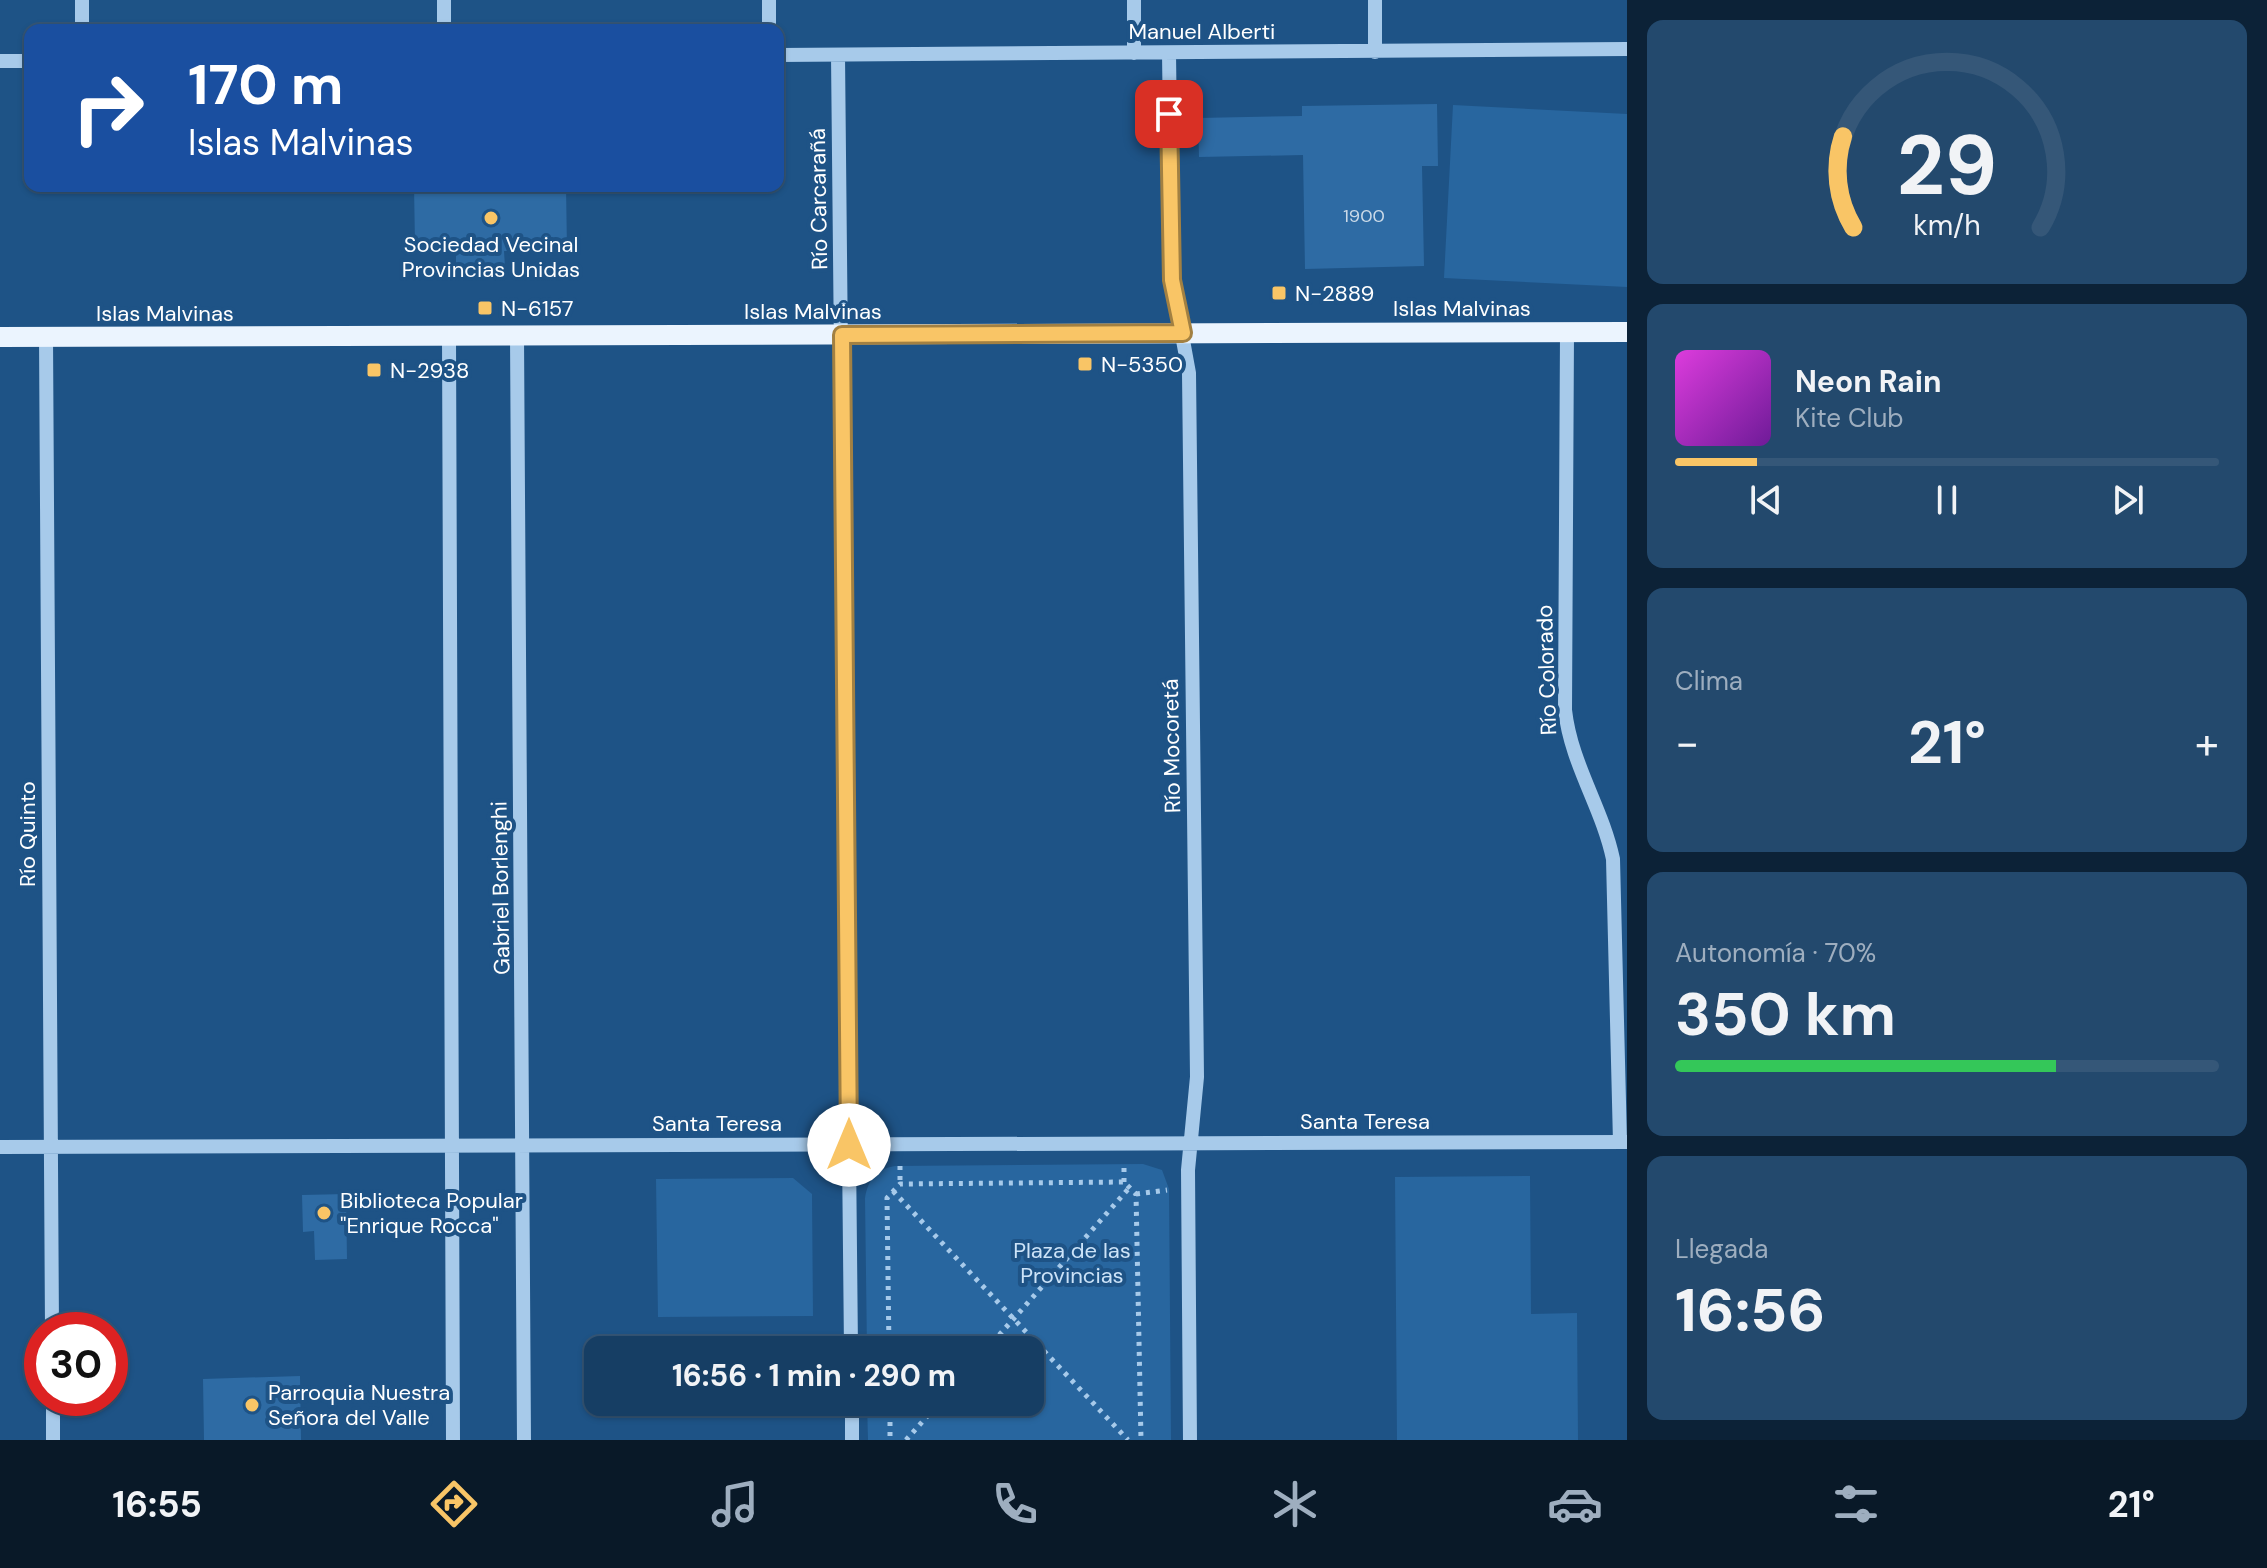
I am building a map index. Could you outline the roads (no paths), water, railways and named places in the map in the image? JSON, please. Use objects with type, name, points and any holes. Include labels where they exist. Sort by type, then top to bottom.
[{"type":"main road","name":"Islas Malvinas","points":[[0,337],[1627,332]]},
{"type":"street","points":[[82,0],[82,24]]},
{"type":"street","points":[[444,0],[444,24]]},
{"type":"street","points":[[769,0],[769,24]]},
{"type":"street","points":[[1134,0],[1134,53]]},
{"type":"street","points":[[1375,0],[1375,52]]},
{"type":"street","name":"Manuel Alberti","points":[[784,55],[1627,49]]},
{"type":"street","name":"Río Mocoretá","points":[[1169,53],[1172,268],[1189,373],[1197,1077],[1189,1144],[1190,1440]]},
{"type":"street","name":"Río Carcarañá","points":[[838,55],[851,1336]]},
{"type":"street","points":[[0,61],[24,61]]},
{"type":"street","name":"Río Colorado","points":[[1567,333],[1565,710],[1571,747],[1602,820],[1613,859],[1623,1142]]},
{"type":"street","name":"Gabriel Borlenghi","points":[[517,336],[524,1440]]},
{"type":"street","name":"Río Quinto","points":[[46,337],[52,1312]]},
{"type":"street","points":[[449,337],[453,1440]]},
{"type":"street","name":"Santa Teresa","points":[[0,1147],[1623,1142]]},
{"type":"street","points":[[53,1416],[53,1440]]},
{"type":"street","points":[[852,1416],[852,1440]]},
{"type":"place","name":"Sociedad Vecinal Provincias Unidas","points":[[491,218]]},
{"type":"place","name":"N-2889","points":[[1279,293]]},
{"type":"place","name":"N-6157","points":[[485,308]]},
{"type":"place","name":"N-5350","points":[[1085,364]]},
{"type":"place","name":"N-2938","points":[[374,370]]},
{"type":"place","name":"Biblioteca Popular \"Enrique Rocca\"","points":[[324,1213]]},
{"type":"place","name":"Parroquia Nuestra Señora del Valle","points":[[252,1405]]},
{"type":"park label","name":"Plaza de las Provincias","points":[[1072,1262]]}]
